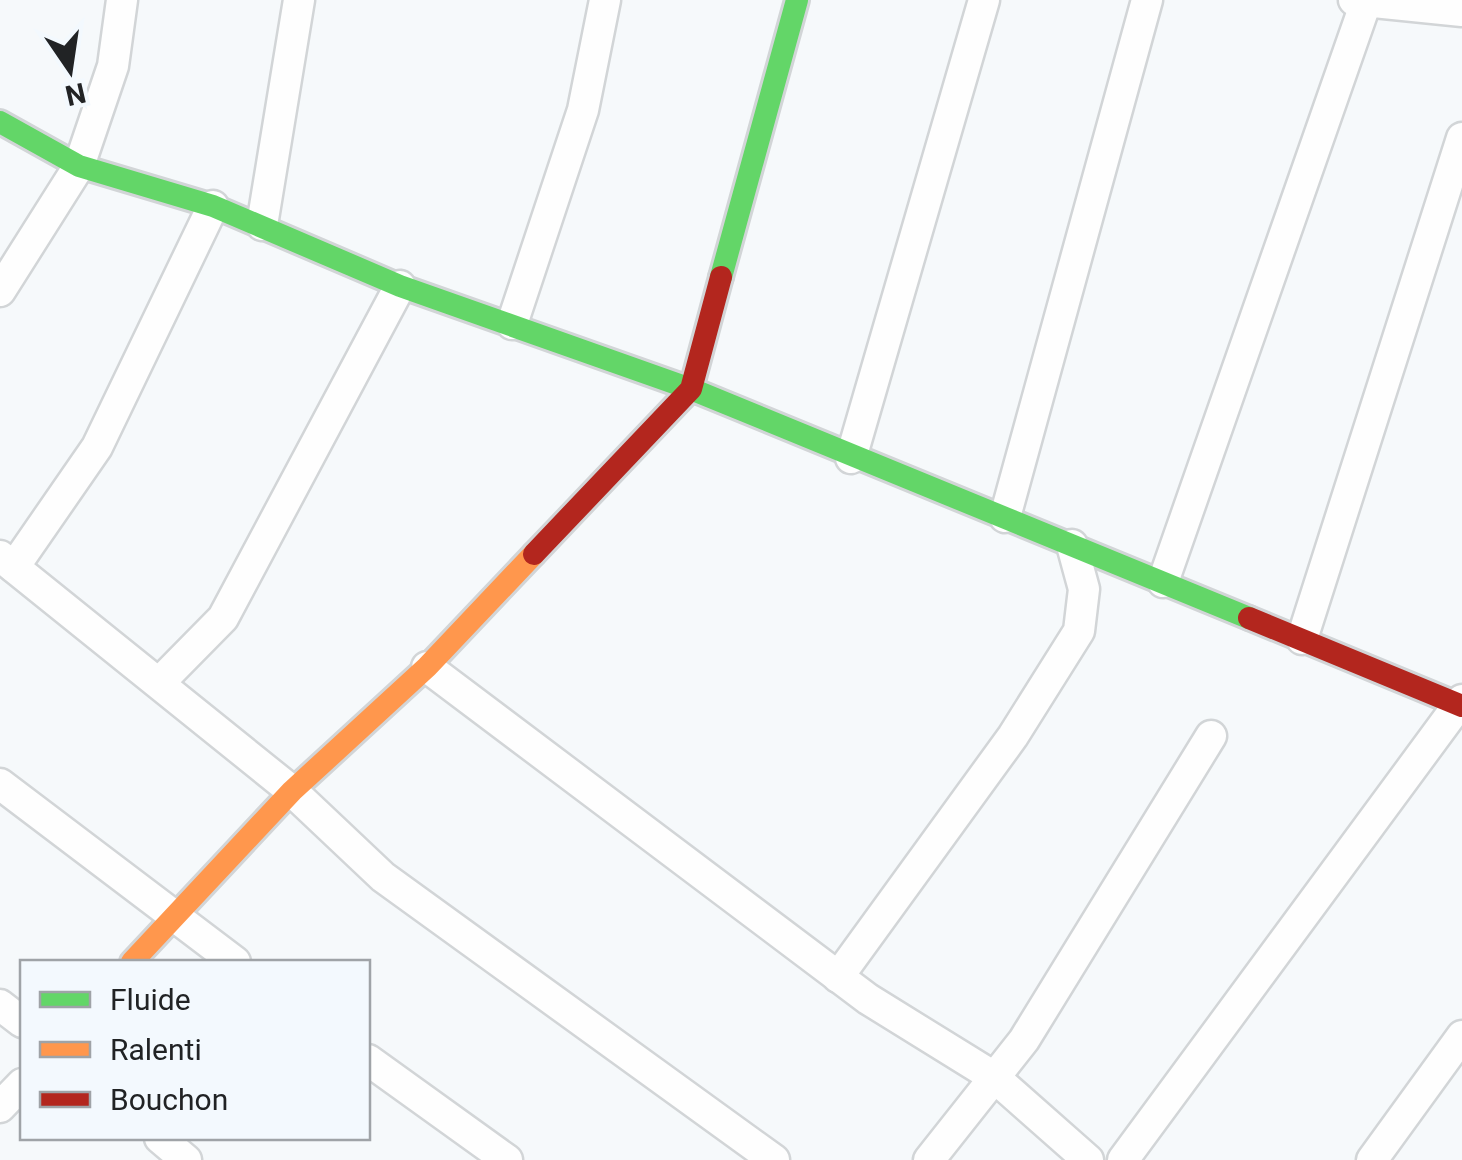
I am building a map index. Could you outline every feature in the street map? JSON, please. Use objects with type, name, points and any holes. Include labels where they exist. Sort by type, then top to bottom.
[{"type":"street","points":[[0,291],[80,166],[112,66],[122,0]]},
{"type":"street","points":[[262,225],[299,0]]},
{"type":"street","points":[[512,324],[583,110],[604,0]]},
{"type":"street","points":[[134,960],[292,791],[427,668],[692,389],[797,0]]},
{"type":"street","points":[[851,458],[984,0]]},
{"type":"street","points":[[1005,517],[1147,0]]},
{"type":"street","points":[[1163,582],[1360,1],[1453,7]]},
{"type":"street","points":[[0,122],[80,166],[213,206],[400,286],[692,389],[851,458],[1461,703],[1360,834],[1123,1160]]},
{"type":"street","points":[[1302,639],[1462,138]]},
{"type":"street","points":[[213,206],[97,446],[7,562],[292,791],[382,877],[774,1160]]},
{"type":"street","points":[[158,684],[223,618],[400,286]]},
{"type":"street","points":[[838,977],[904,879],[1013,736],[1079,631],[1084,589],[1072,545]]},
{"type":"street","points":[[427,668],[838,977],[994,1077],[1088,1160]]},
{"type":"street","points":[[929,1160],[1024,1040],[1210,736]]},
{"type":"street","points":[[0,784],[233,960]]},
{"type":"street","points":[[0,1005],[20,1020]]},
{"type":"street","points":[[1372,1160],[1462,1036]]},
{"type":"street","points":[[370,1061],[507,1160]]},
{"type":"street","points":[[0,1108],[20,1086]]},
{"type":"street","points":[[162,1140],[186,1160]]},
{"type":"traffic: fast","points":[[721,277],[797,0]]},
{"type":"traffic: fast","points":[[0,122],[79,166],[213,206],[400,286],[691,389],[1249,618]]},
{"type":"traffic: slow","points":[[134,960],[292,791],[427,667],[534,554]]},
{"type":"traffic: jam","points":[[534,554],[691,389],[721,277]]},
{"type":"traffic: jam","points":[[1249,618],[1462,706]]}]
